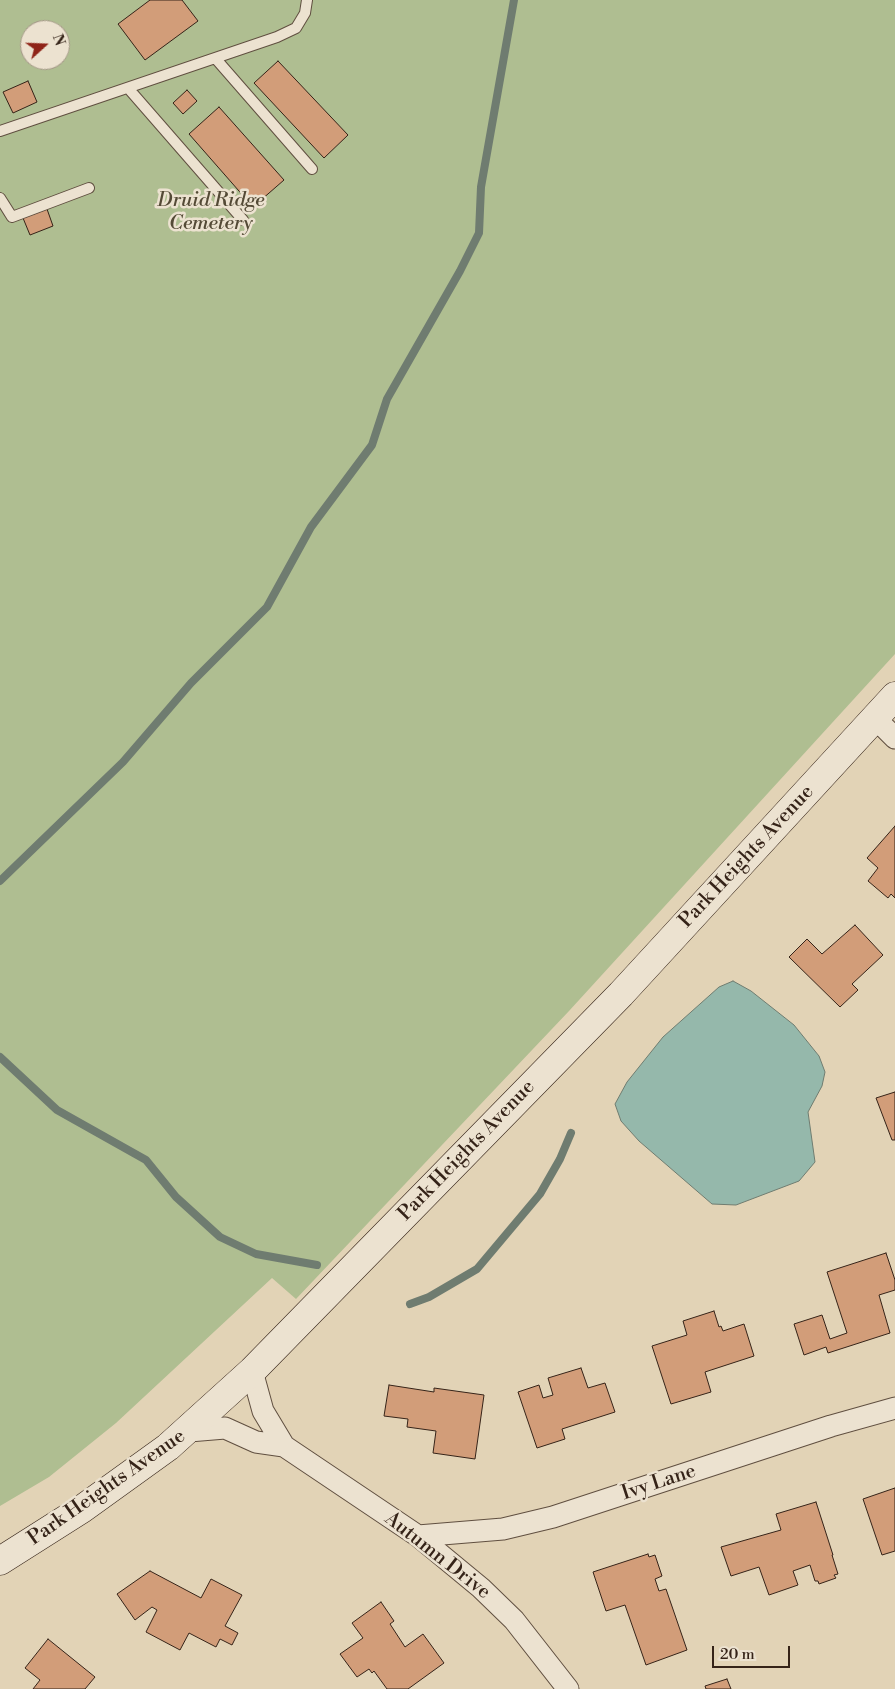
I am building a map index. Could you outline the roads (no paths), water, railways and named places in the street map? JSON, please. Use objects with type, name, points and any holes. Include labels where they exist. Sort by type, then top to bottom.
[{"type":"main road","name":"Park Heights Avenue","points":[[0,1560],[106,1492],[189,1431],[252,1370],[621,994],[895,696]]},
{"type":"street","points":[[875,718],[895,738]]},
{"type":"street","name":"Autumn Drive","points":[[252,1370],[263,1411],[284,1446],[418,1536],[481,1588],[514,1620],[568,1689]]},
{"type":"street","name":"Ivy Lane","points":[[418,1536],[503,1529],[553,1517],[831,1426],[895,1408]]},
{"type":"street","name":"Autumn Drive","points":[[189,1431],[225,1428],[256,1442],[284,1446]]},
{"type":"lane","points":[[0,131],[277,37],[296,28],[305,13],[307,0]]},
{"type":"lane","points":[[216,59],[312,169]]},
{"type":"lane","points":[[128,88],[243,220]]},
{"type":"lane","points":[[0,198],[12,217],[89,188]]},
{"type":"waterway","points":[[0,881],[123,762],[191,683],[267,607],[311,527],[372,445],[387,399],[460,271],[479,233],[481,187],[514,0]]},
{"type":"waterway","points":[[0,1057],[57,1110],[146,1160],[176,1197],[220,1237],[256,1254],[317,1265]]},
{"type":"waterway","points":[[410,1304],[429,1297],[477,1269],[540,1194],[560,1159],[571,1133]]},
{"type":"park label","name":"Druid Ridge Cemetery","points":[[211,212]]}]
